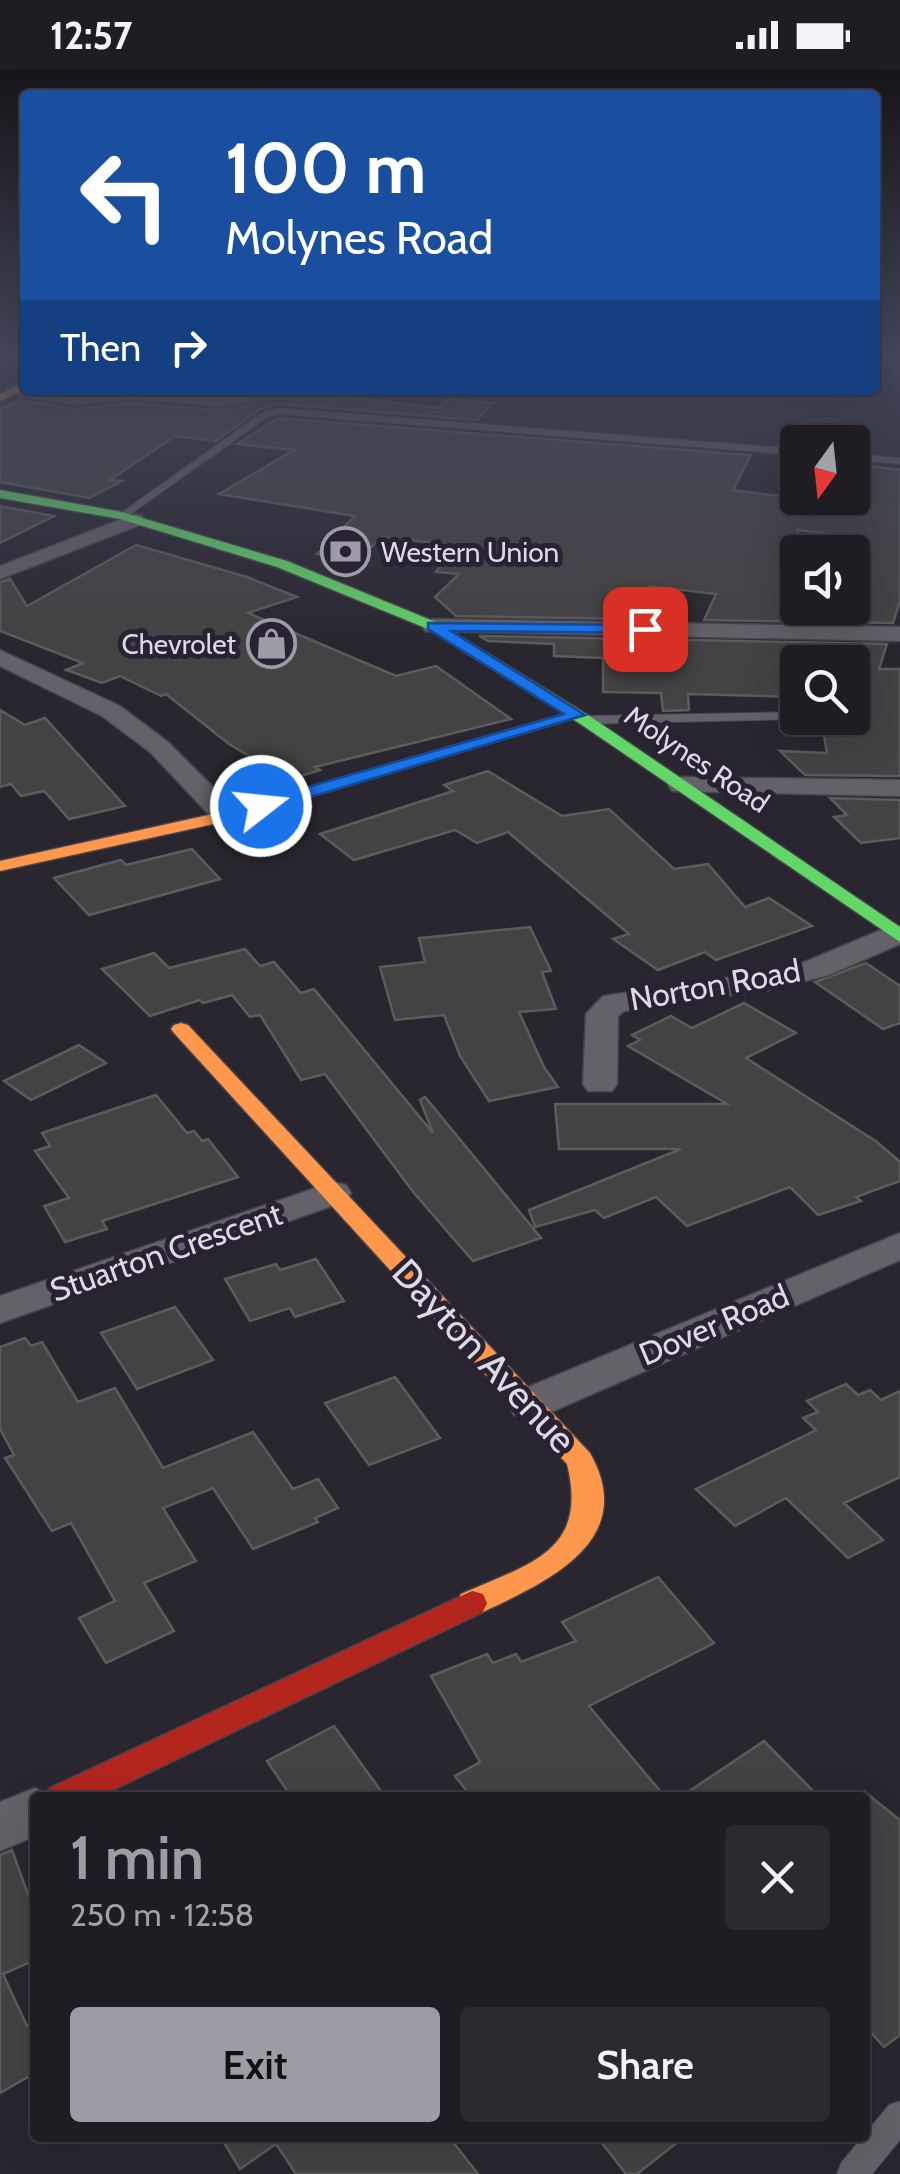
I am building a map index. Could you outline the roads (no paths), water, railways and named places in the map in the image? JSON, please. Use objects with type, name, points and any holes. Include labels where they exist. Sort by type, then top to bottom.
[{"type":"street","name":"Molynes Road","points":[[0,494],[128,518],[282,564],[433,626],[581,718],[899,935]]},
{"type":"street","points":[[0,573],[128,518]]},
{"type":"street","points":[[433,626],[900,634]]},
{"type":"street","points":[[0,657],[111,711],[159,747],[226,816]]},
{"type":"street","points":[[0,866],[226,816],[581,718]]},
{"type":"street","points":[[682,785],[900,788]]},
{"type":"street","name":"Norton Road","points":[[600,1084],[602,1014],[614,1003],[768,982],[818,968],[899,935]]},
{"type":"street","name":"Dayton Avenue","points":[[75,1792],[545,1568],[570,1551],[586,1530],[593,1506],[590,1482],[580,1460],[181,1029]]},
{"type":"street","name":"Stuarton Crescent","points":[[0,1310],[333,1193]]},
{"type":"street","name":"Dover Road","points":[[529,1404],[900,1245]]},
{"type":"street","points":[[0,1827],[30,1812]]},
{"type":"lane","points":[[128,518],[213,454]]},
{"type":"lane","points":[[870,458],[900,461]]},
{"type":"lane","points":[[581,718],[780,716]]},
{"type":"lane","points":[[852,2174],[900,2116]]},
{"type":"place","name":"Western Union","points":[[346,552]]},
{"type":"place","name":"Chevrolet","points":[[271,644]]}]
